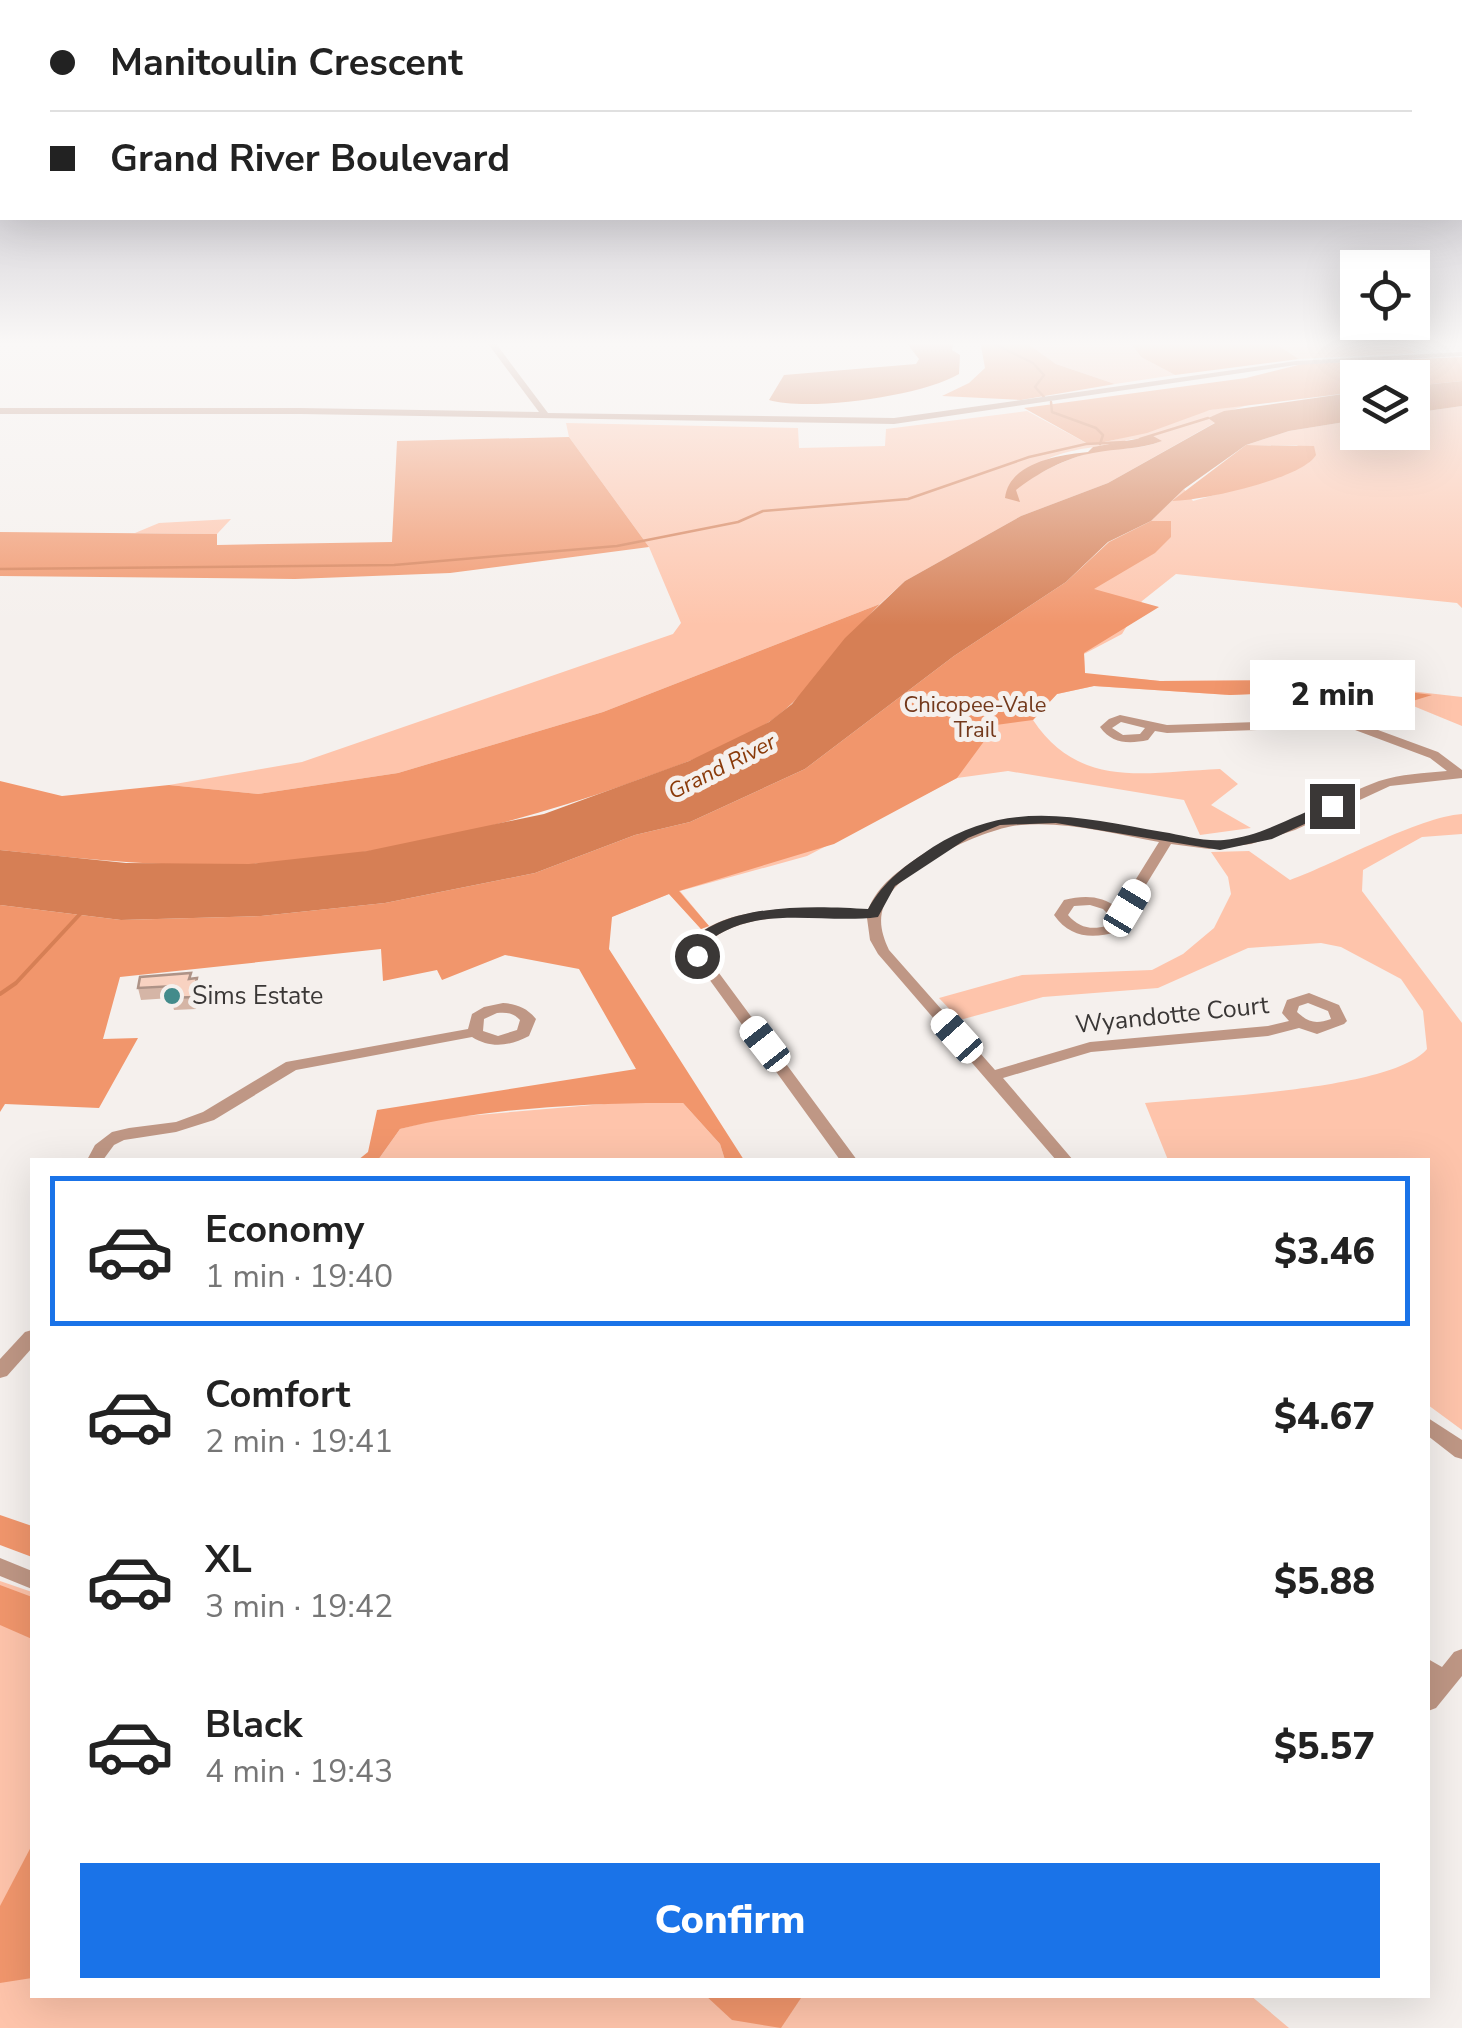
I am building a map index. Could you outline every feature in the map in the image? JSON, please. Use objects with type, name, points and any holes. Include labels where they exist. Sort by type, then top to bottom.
[{"type":"street","points":[[1150,729],[1238,730],[1348,723],[1434,754],[1460,774]]},
{"type":"street","points":[[1061,1158],[883,951],[874,935],[872,914],[878,898],[902,874],[963,834],[998,821],[1056,819],[1207,845],[1250,841],[1391,782],[1460,774]]},
{"type":"street","points":[[1118,916],[1167,840]]},
{"type":"street","points":[[849,1158],[696,950],[711,932],[774,914],[808,910],[872,914]]},
{"type":"street","name":"Wyandotte Court","points":[[993,1076],[1090,1047],[1268,1031],[1300,1024]]},
{"type":"street","points":[[97,1158],[107,1141],[125,1133],[208,1118],[251,1095],[266,1079],[292,1066],[475,1032]]},
{"type":"street","points":[[0,1371],[30,1338]]},
{"type":"street","points":[[1430,1427],[1462,1451]]},
{"type":"street","points":[[0,1566],[30,1579]]},
{"type":"street","points":[[1436,1675],[1462,1659]]},
{"type":"green space","points":[[569,436],[798,436],[799,448],[885,446],[886,436],[1073,436],[1090,445],[1129,436],[1192,436],[1108,483],[1021,516],[905,581],[880,604],[603,712],[398,773],[258,794],[169,785],[302,762],[673,634],[681,623],[649,547]],"holes":[[[1132,439],[1161,441],[1082,455],[1042,472],[1015,490],[1037,465],[1066,452]]]},
{"type":"green space","points":[[1073,436],[1134,436],[1090,445]]},
{"type":"green space","name":"Chicopee-Vale Trail","points":[[1275,436],[1340,436],[1340,450],[1430,450],[1430,436],[1462,436],[1462,608],[1457,603],[1176,574],[1142,601],[1122,634],[1084,654],[1085,674],[1160,681],[1314,680],[1462,697],[1462,726],[1406,703],[1304,692],[1230,695],[1094,686],[1057,694],[1033,720],[1051,742],[1072,758],[1116,772],[1220,769],[1238,784],[1211,805],[1251,828],[1200,835],[1184,800],[1008,771],[957,778],[807,856],[680,891],[709,926],[701,929],[669,894],[611,917],[1171,521],[1151,521],[1184,489],[1193,501],[1239,487],[1261,476],[1298,445],[1246,445]]},
{"type":"green space","points":[[569,437],[649,547],[450,573],[295,579],[0,576],[0,532],[217,534],[217,545],[392,542],[397,441]]},
{"type":"green space","points":[[1246,445],[1314,446],[1316,455],[1307,464],[1272,480],[1227,493],[1172,501]]},
{"type":"green space","points":[[231,519],[217,534],[135,533],[159,523]]},
{"type":"green space","name":"Chicopee-Vale Trail","points":[[1151,521],[1171,521],[1171,537],[1155,553],[1094,589],[1159,607],[1084,653],[1085,673],[1160,681],[1314,680],[1432,695],[1406,703],[1304,692],[1230,695],[1094,686],[1057,694],[1033,720],[996,725],[957,778],[834,844],[679,891],[709,926],[701,929],[669,894],[612,917],[609,949],[743,1158],[724,1158],[720,1144],[683,1103],[650,1103],[540,1108],[432,1122],[400,1129],[379,1158],[360,1158],[368,1152],[377,1110],[636,1069],[579,969],[505,955],[442,980],[437,970],[383,981],[381,949],[120,977],[103,1039],[138,1038],[99,1108],[5,1104],[0,1112],[0,905],[121,920],[261,916],[385,903],[535,873],[635,835],[690,822],[805,769],[954,656],[1066,582],[1109,542]]},
{"type":"green space","points":[[880,604],[800,695],[756,730],[683,763],[535,814],[393,847],[250,864],[156,864],[0,850],[0,781],[62,796],[169,785],[258,794],[398,773],[603,712]]},
{"type":"green space","points":[[1462,814],[1462,834],[1422,837],[1363,870],[1362,891],[1462,1023],[1462,1430],[1430,1406],[1430,1158],[1167,1158],[1145,1103],[1339,1083],[1408,1063],[1427,1049],[1423,1011],[1401,979],[1341,947],[1321,943],[1248,948],[1158,988],[1043,997],[960,1020],[939,998],[1022,975],[1152,970],[1183,954],[1214,928],[1231,894],[1228,877],[1211,852],[1249,851],[1290,880],[1444,817]]},
{"type":"green space","points":[[616,1103],[683,1103],[720,1144],[724,1158],[379,1158],[400,1129],[442,1118]]},
{"type":"green space","points":[[0,1515],[30,1525],[30,1556],[0,1545]]},
{"type":"green space","points":[[0,1581],[30,1591],[30,1998],[1254,1998],[1289,2028],[0,2028]]},
{"type":"green space","points":[[0,1585],[30,1596],[30,1638],[0,1625]]},
{"type":"green space","points":[[30,1849],[30,1978],[0,1983],[0,1906]]},
{"type":"green space","points":[[708,1998],[801,1998],[781,2028],[732,2020]]},
{"type":"water","points":[[1153,436],[1162,441],[1062,462],[1016,490],[1020,502],[1005,498],[1016,476],[1026,468],[1064,455],[1088,452],[1093,447]]},
{"type":"water","name":"Grand River","points":[[1192,436],[1275,436],[1246,445],[1184,489],[1151,521],[1108,542],[1066,582],[954,656],[805,769],[690,822],[635,835],[535,873],[385,903],[261,916],[121,920],[0,905],[0,850],[126,863],[249,864],[367,851],[544,814],[689,761],[769,722],[792,704],[845,638],[905,581],[1021,516],[1108,483]]},
{"type":"building","points":[[191,973],[189,979],[197,978],[193,997],[171,998],[174,986],[138,988],[140,977]]},
{"type":"waterway","points":[[1100,443],[1103,436]]},
{"type":"waterway","points":[[1140,439],[1151,436]]},
{"type":"waterway","points":[[1100,443],[1125,442]]},
{"type":"waterway","points":[[0,569],[394,565],[617,546],[738,522],[763,511],[908,499],[1029,457],[1100,443]]},
{"type":"waterway","points":[[0,994],[16,983],[80,914]]},
{"type":"place","name":"Sims Estate","points":[[172,996]]},
{"type":"route","points":[[697,956],[698,942],[703,936],[774,914],[808,910],[872,914],[878,898],[909,869],[963,834],[998,821],[1056,819],[1188,844],[1220,845],[1267,836],[1332,806]]}]
